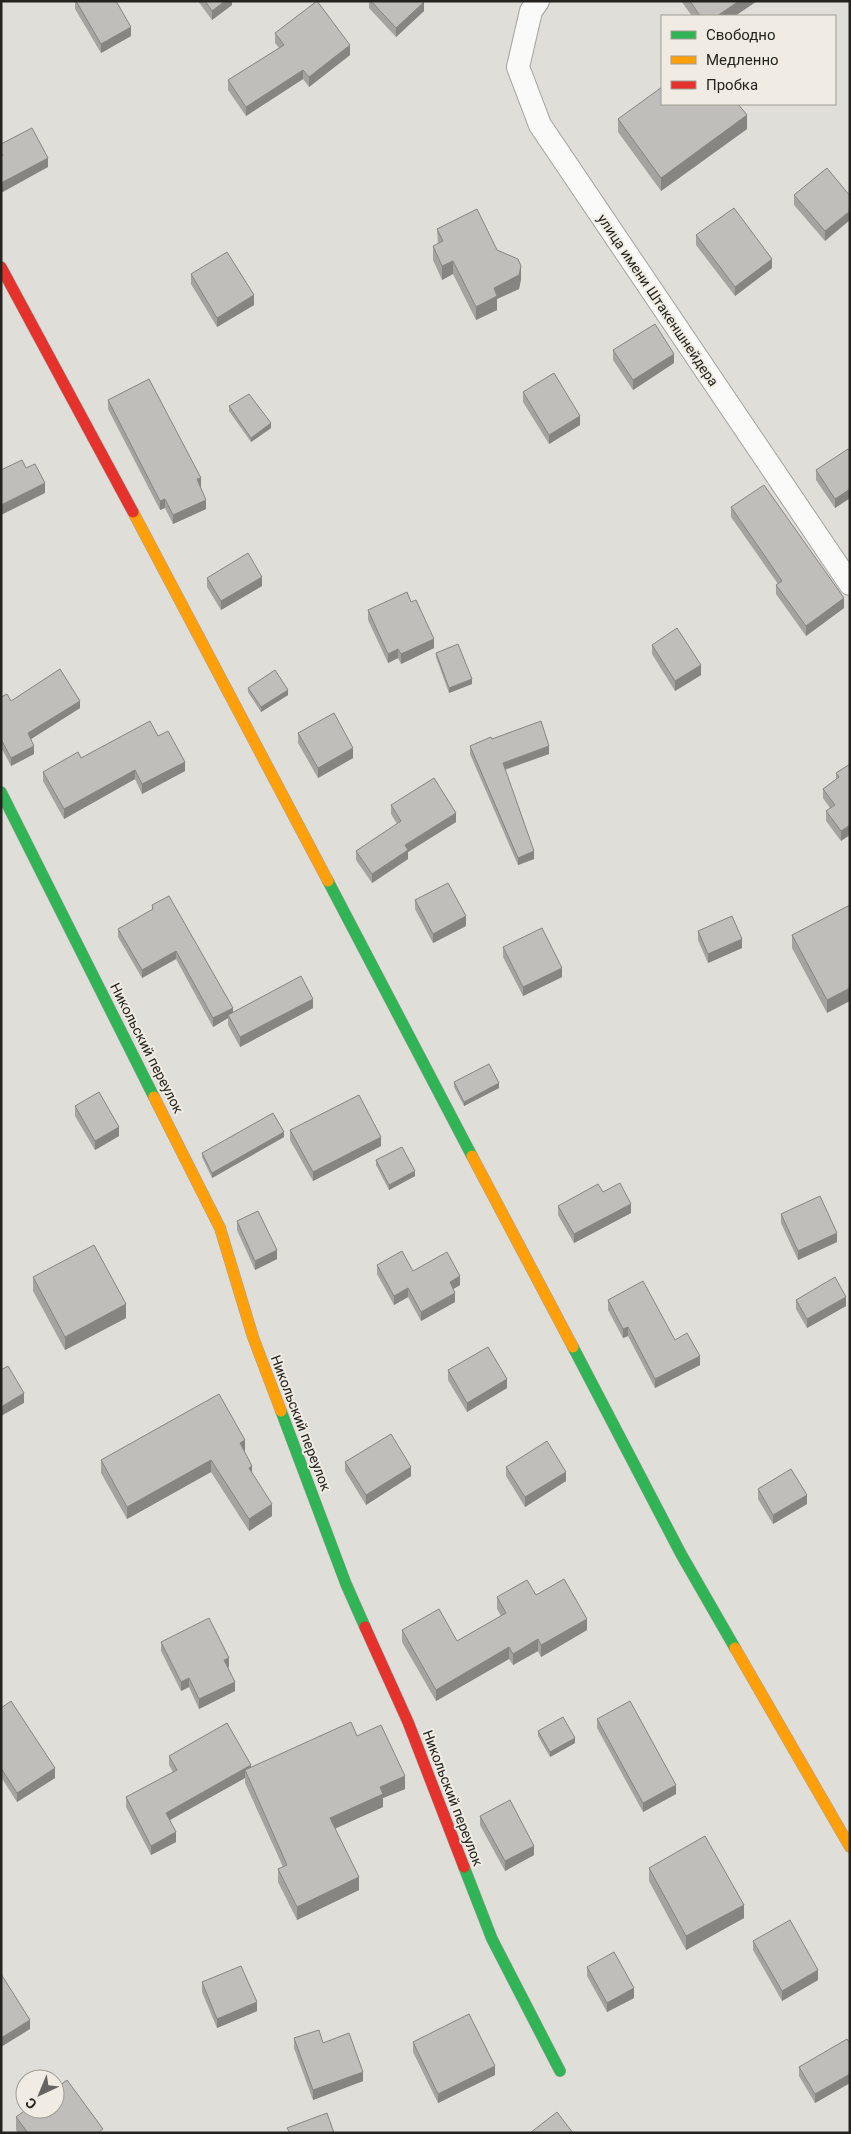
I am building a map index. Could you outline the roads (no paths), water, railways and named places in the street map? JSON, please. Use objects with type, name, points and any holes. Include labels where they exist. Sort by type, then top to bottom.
[{"type":"street","name":"улица имени Штакеншнейдера","points":[[538,1],[531,11],[518,67],[540,125],[850,584]]},
{"type":"street","points":[[1,267],[172,584],[681,1554],[850,1847]]},
{"type":"street","name":"Никольский переулок","points":[[1,792],[220,1228],[253,1337],[346,1584],[408,1722],[492,1939],[560,2071]]}]
